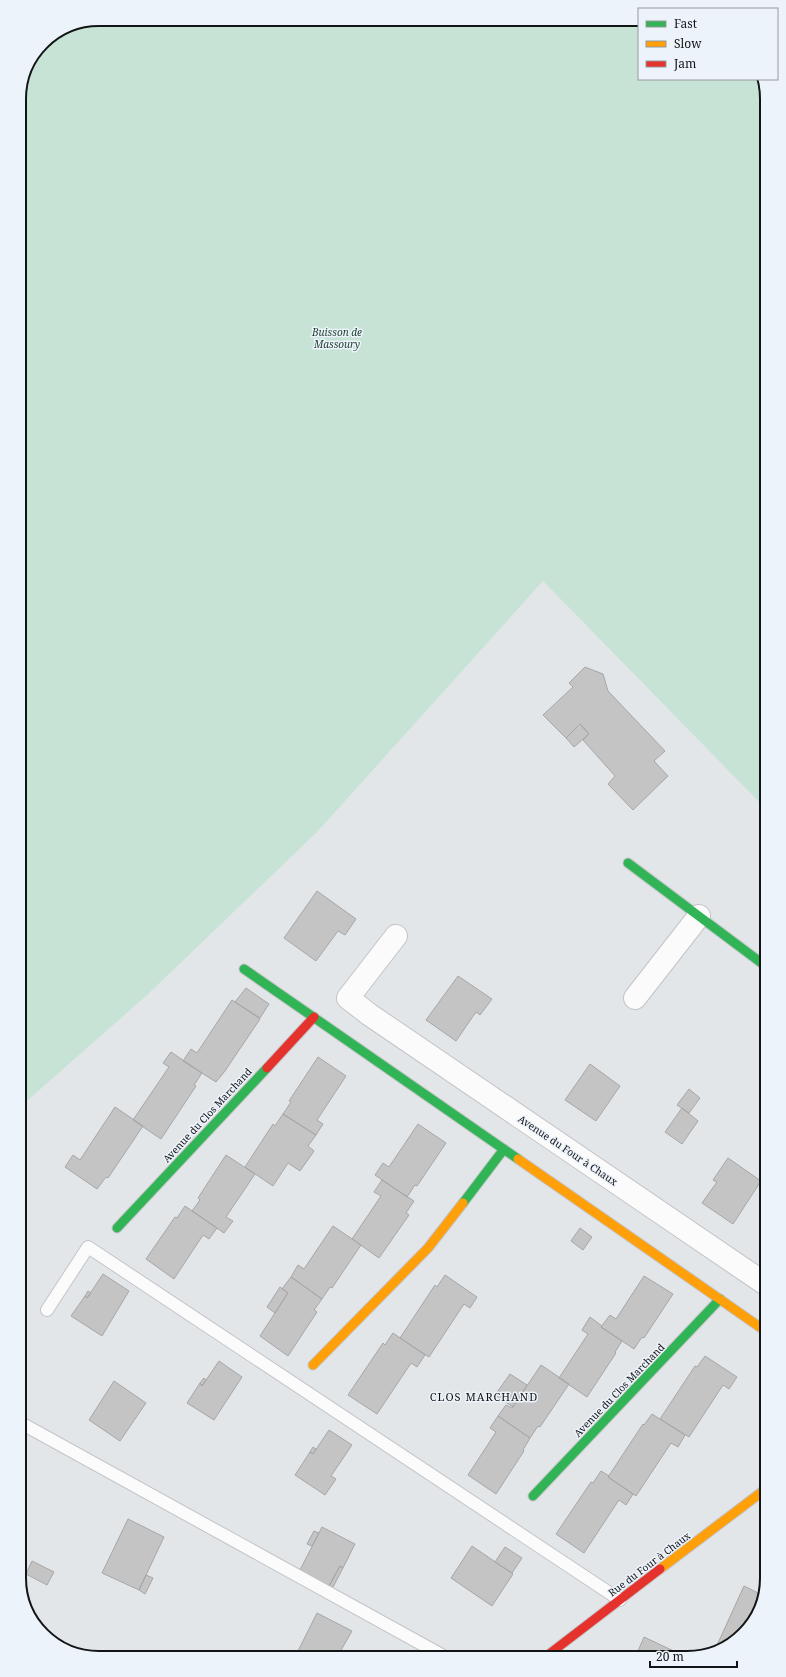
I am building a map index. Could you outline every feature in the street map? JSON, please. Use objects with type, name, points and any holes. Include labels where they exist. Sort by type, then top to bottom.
[{"type":"street","points":[[628,863],[760,962]]},
{"type":"street","points":[[634,998],[699,916]]},
{"type":"street","name":"Avenue du Four à Chaux","points":[[396,936],[348,998],[370,1015],[760,1280]]},
{"type":"street","points":[[244,969],[760,1327]]},
{"type":"street","name":"Avenue du Clos Marchand","points":[[117,1228],[314,1017]]},
{"type":"street","points":[[313,1365],[428,1248],[504,1149]]},
{"type":"street","name":"Avenue du Clos Marchand","points":[[533,1496],[720,1299]]},
{"type":"street","name":"Rue du Four à Chaux","points":[[553,1651],[760,1493]]},
{"type":"lane","points":[[47,1310],[88,1247],[620,1600]]},
{"type":"lane","points":[[26,1426],[434,1651]]},
{"type":"green space","name":"Buisson de Massoury","points":[[95,26],[638,26],[638,80],[757,80],[760,99],[760,803],[543,581],[317,832],[147,995],[26,1102],[26,95],[30,76],[38,59],[47,47],[59,38],[85,27]]},
{"type":"building","points":[[585,667],[603,674],[608,691],[665,751],[654,761],[668,776],[633,810],[608,784],[615,776],[583,740],[589,734],[580,724],[566,738],[543,715],[573,687],[569,683]]},
{"type":"building","points":[[580,724],[589,734],[574,747],[566,738]]},
{"type":"building","points":[[317,891],[356,919],[345,935],[338,931],[316,961],[284,938]]},
{"type":"building","points":[[458,976],[492,999],[480,1015],[476,1012],[456,1041],[426,1020]]},
{"type":"building","points":[[246,988],[269,1004],[260,1018],[235,1002]]},
{"type":"building","points":[[232,1000],[260,1019],[216,1082],[183,1061],[191,1049],[197,1053]]},
{"type":"building","points":[[171,1052],[202,1073],[194,1085],[196,1086],[161,1139],[133,1120],[169,1067],[163,1063]]},
{"type":"building","points":[[318,1057],[346,1076],[317,1120],[323,1124],[316,1135],[283,1114],[291,1102],[289,1101]]},
{"type":"building","points":[[590,1064],[620,1086],[596,1121],[565,1100]]},
{"type":"building","points":[[689,1089],[700,1098],[689,1113],[677,1105]]},
{"type":"building","points":[[115,1107],[143,1126],[108,1178],[106,1177],[97,1189],[65,1167],[73,1155],[80,1160]]},
{"type":"building","points":[[682,1108],[698,1121],[682,1144],[665,1132]]},
{"type":"building","points":[[283,1114],[316,1135],[308,1146],[314,1151],[300,1171],[288,1163],[273,1186],[245,1167],[273,1124],[275,1126]]},
{"type":"building","points":[[418,1124],[446,1143],[417,1186],[415,1185],[407,1197],[375,1175],[383,1163],[389,1167]]},
{"type":"building","points":[[226,1155],[255,1174],[226,1217],[233,1221],[224,1233],[192,1211],[200,1200],[198,1198]]},
{"type":"building","points":[[728,1158],[760,1180],[733,1224],[702,1203],[717,1182],[713,1180]]},
{"type":"building","points":[[382,1180],[414,1201],[406,1213],[409,1215],[379,1258],[352,1239],[381,1196],[374,1192]]},
{"type":"building","points":[[185,1206],[217,1228],[209,1239],[203,1235],[174,1279],[146,1259],[175,1217],[177,1218]]},
{"type":"building","points":[[333,1226],[361,1245],[332,1288],[330,1287],[322,1299],[291,1277],[298,1265],[304,1269]]},
{"type":"building","points":[[580,1228],[592,1237],[583,1250],[571,1241]]},
{"type":"building","points":[[103,1274],[129,1291],[102,1336],[71,1316],[85,1296],[87,1298]]},
{"type":"building","points":[[445,1275],[477,1297],[470,1308],[464,1304],[429,1357],[400,1338],[435,1285],[437,1287]]},
{"type":"building","points":[[644,1276],[673,1294],[644,1338],[642,1337],[634,1349],[601,1327],[610,1315],[616,1319]]},
{"type":"building","points":[[291,1277],[322,1299],[314,1310],[317,1312],[288,1356],[260,1336],[288,1293],[282,1289]]},
{"type":"building","points":[[280,1287],[288,1293],[275,1313],[267,1307]]},
{"type":"building","points":[[88,1291],[91,1293],[87,1298],[85,1296]]},
{"type":"building","points":[[590,1317],[602,1326],[601,1327],[622,1341],[615,1352],[616,1353],[587,1397],[559,1378],[588,1334],[582,1330]]},
{"type":"building","points":[[393,1333],[425,1355],[417,1367],[411,1363],[377,1414],[348,1395],[383,1343],[385,1345]]},
{"type":"building","points":[[705,1356],[737,1377],[729,1389],[723,1385],[689,1437],[660,1419],[695,1366],[697,1367]]},
{"type":"building","points":[[219,1361],[242,1377],[214,1420],[187,1403],[200,1383],[202,1386]]},
{"type":"building","points":[[541,1365],[569,1384],[540,1427],[538,1426],[530,1438],[498,1416],[506,1405],[512,1408]]},
{"type":"building","points":[[510,1374],[527,1385],[513,1407],[495,1395]]},
{"type":"building","points":[[204,1378],[206,1380],[202,1386],[200,1383]]},
{"type":"building","points":[[114,1381],[146,1403],[120,1441],[89,1420]]},
{"type":"building","points":[[652,1414],[685,1435],[678,1447],[671,1443],[636,1496],[608,1477],[643,1424],[644,1425]]},
{"type":"building","points":[[498,1416],[530,1438],[523,1450],[524,1451],[496,1494],[468,1475],[496,1432],[490,1428]]},
{"type":"building","points":[[329,1430],[352,1445],[331,1476],[336,1479],[325,1495],[295,1475],[310,1452],[313,1454]]},
{"type":"building","points":[[313,1447],[316,1449],[313,1454],[310,1452]]},
{"type":"building","points":[[601,1471],[633,1494],[626,1505],[619,1500],[584,1553],[556,1534],[591,1482],[593,1483]]},
{"type":"building","points":[[128,1519],[164,1537],[139,1590],[102,1573]]},
{"type":"building","points":[[322,1527],[355,1544],[343,1568],[340,1566],[329,1586],[300,1570]]},
{"type":"building","points":[[314,1531],[319,1533],[312,1546],[307,1544]]},
{"type":"building","points":[[472,1546],[513,1574],[492,1606],[451,1578]]},
{"type":"building","points":[[505,1547],[522,1558],[512,1573],[495,1562]]},
{"type":"building","points":[[32,1561],[54,1572],[47,1585],[26,1574]]},
{"type":"building","points":[[340,1566],[343,1568],[333,1587],[329,1586]]},
{"type":"building","points":[[146,1575],[153,1578],[145,1594],[139,1590]]},
{"type":"building","points":[[744,1586],[758,1593],[756,1601],[748,1618],[739,1630],[718,1643]]},
{"type":"building","points":[[317,1613],[352,1631],[341,1651],[298,1651]]},
{"type":"building","points":[[644,1637],[674,1651],[638,1651]]},
{"type":"traffic: fast","points":[[628,863],[760,962]]},
{"type":"traffic: fast","points":[[244,969],[518,1159]]},
{"type":"traffic: fast","points":[[117,1228],[267,1068]]},
{"type":"traffic: fast","points":[[463,1203],[504,1149]]},
{"type":"traffic: fast","points":[[533,1496],[720,1299]]},
{"type":"traffic: slow","points":[[518,1159],[760,1327]]},
{"type":"traffic: slow","points":[[313,1365],[428,1248],[463,1203]]},
{"type":"traffic: slow","points":[[660,1569],[760,1493]]},
{"type":"traffic: jam","points":[[267,1068],[314,1017]]},
{"type":"traffic: jam","points":[[553,1651],[660,1569]]},
{"type":"district","name":"CLOS MARCHAND","points":[[484,1396]]}]
